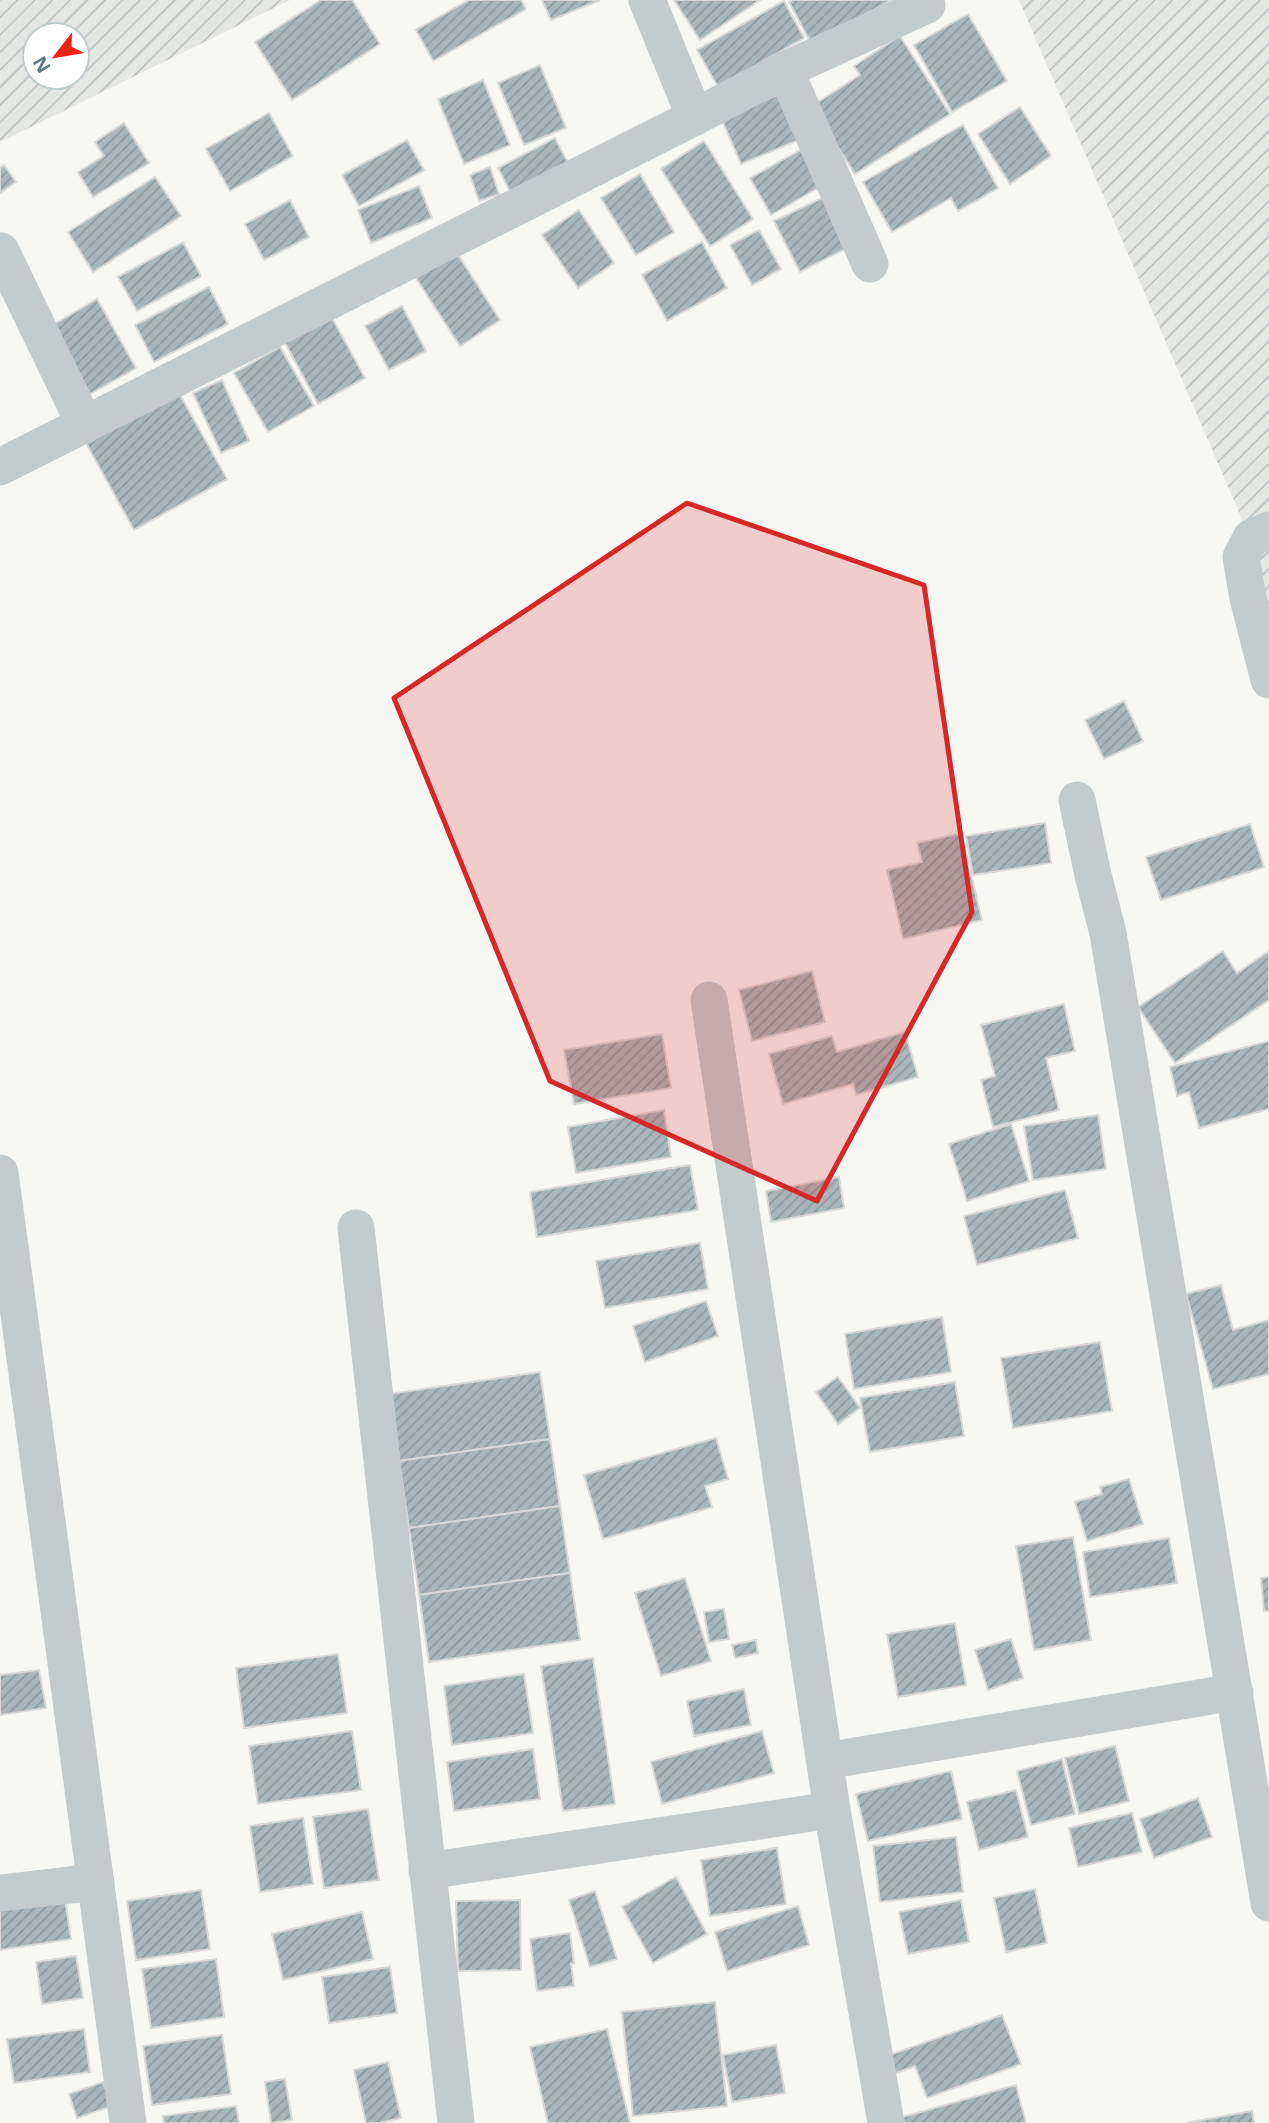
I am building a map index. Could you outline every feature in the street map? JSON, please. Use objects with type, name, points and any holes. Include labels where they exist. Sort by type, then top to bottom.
[{"type":"street","points":[[647,0],[695,117]]},
{"type":"street","points":[[0,467],[785,70],[927,5],[925,0]]},
{"type":"street","points":[[785,70],[870,264]]},
{"type":"street","points":[[1,251],[85,425]]},
{"type":"street","points":[[1269,530],[1251,538],[1241,557],[1248,598],[1269,680]]},
{"type":"street","points":[[1077,800],[1108,933],[1269,1903]]},
{"type":"street","points":[[709,1000],[832,1810],[886,2123]]},
{"type":"street","points":[[0,1172],[15,1399],[96,1882],[128,2123]]},
{"type":"street","points":[[356,1228],[456,2123]]},
{"type":"street","points":[[825,1761],[1235,1692]]},
{"type":"street","points":[[427,1871],[832,1810]]},
{"type":"street","points":[[0,1893],[96,1882]]},
{"type":"highlighted area","points":[[687,503],[924,585],[972,912],[817,1201],[550,1081],[394,698]]},
{"type":"shaded area","points":[[0,0],[290,0],[0,142]]},
{"type":"shaded area","points":[[1019,0],[1269,0],[1269,656],[1241,517]]},
{"type":"building","points":[[321,0],[352,0],[380,44],[292,100],[255,42]]},
{"type":"building","points":[[469,0],[521,0],[526,9],[433,61],[416,30]]},
{"type":"building","points":[[542,0],[600,0],[551,20]]},
{"type":"building","points":[[674,0],[760,0],[700,40]]},
{"type":"building","points":[[892,0],[811,43],[789,2]]},
{"type":"building","points":[[784,1],[804,38],[718,87],[697,50]]},
{"type":"building","points":[[968,14],[1007,81],[952,112],[914,45]]},
{"type":"building","points":[[900,36],[950,114],[855,174],[812,106],[860,75],[854,66]]},
{"type":"building","points":[[540,65],[566,128],[524,145],[498,83]]},
{"type":"building","points":[[483,80],[510,145],[464,164],[438,99]]},
{"type":"building","points":[[787,91],[806,137],[741,164],[721,118]]},
{"type":"building","points":[[1020,107],[1051,156],[1010,184],[978,134]]},
{"type":"building","points":[[269,113],[293,156],[230,191],[206,149]]},
{"type":"building","points":[[124,123],[149,163],[93,197],[78,172],[104,156],[95,142]]},
{"type":"building","points":[[963,125],[998,188],[958,211],[951,198],[892,232],[863,182]]},
{"type":"building","points":[[555,138],[568,163],[511,193],[498,168]]},
{"type":"building","points":[[407,140],[424,170],[359,206],[342,175]]},
{"type":"building","points":[[704,141],[753,219],[710,246],[661,169]]},
{"type":"building","points":[[804,148],[825,184],[771,215],[750,178]]},
{"type":"building","points":[[4,165],[16,182],[0,193],[0,168]]},
{"type":"building","points":[[490,167],[499,194],[479,201],[470,175]]},
{"type":"building","points":[[640,174],[674,232],[636,255],[601,198]]},
{"type":"building","points":[[155,177],[181,216],[93,272],[68,232]]},
{"type":"building","points":[[419,186],[432,218],[371,243],[358,210]]},
{"type":"building","points":[[824,197],[849,247],[800,272],[774,221]]},
{"type":"building","points":[[290,200],[309,237],[264,260],[245,224]]},
{"type":"building","points":[[579,210],[614,263],[578,288],[542,235]]},
{"type":"building","points":[[759,230],[781,269],[752,285],[730,245]]},
{"type":"building","points":[[183,242],[201,276],[137,311],[118,277]]},
{"type":"building","points":[[702,242],[727,288],[667,321],[642,275]]},
{"type":"building","points":[[456,252],[500,320],[460,346],[416,278]]},
{"type":"building","points":[[209,287],[228,324],[154,362],[135,325]]},
{"type":"building","points":[[97,299],[136,368],[90,394],[51,326]]},
{"type":"building","points":[[402,306],[426,351],[389,370],[365,326]]},
{"type":"building","points":[[331,316],[365,378],[318,404],[284,341]]},
{"type":"building","points":[[280,347],[314,406],[268,432],[234,373]]},
{"type":"building","points":[[222,380],[249,441],[221,453],[193,393]]},
{"type":"building","points":[[179,393],[227,479],[134,530],[86,443]]},
{"type":"building","points":[[1124,701],[1143,741],[1104,759],[1085,720]]},
{"type":"building","points":[[1045,823],[1051,863],[973,875],[966,836]]},
{"type":"building","points":[[1250,824],[1264,867],[1161,900],[1146,857]]},
{"type":"building","points":[[961,833],[982,920],[903,939],[887,870],[922,862],[917,843]]},
{"type":"building","points":[[1223,951],[1237,973],[1269,951],[1269,1000],[1175,1063],[1138,1007]]},
{"type":"building","points":[[812,971],[825,1022],[752,1041],[739,990]]},
{"type":"building","points":[[1064,1004],[1075,1051],[1046,1058],[1059,1110],[993,1127],[981,1080],[995,1076],[981,1025]]},
{"type":"building","points":[[905,1032],[918,1077],[856,1095],[853,1084],[783,1104],[769,1054],[832,1036],[837,1052]]},
{"type":"building","points":[[662,1034],[671,1088],[574,1104],[564,1050]]},
{"type":"building","points":[[1269,1041],[1269,1109],[1199,1128],[1189,1092],[1177,1096],[1170,1067]]},
{"type":"building","points":[[664,1110],[671,1157],[576,1173],[568,1127]]},
{"type":"building","points":[[1098,1115],[1106,1169],[1033,1180],[1024,1126]]},
{"type":"building","points":[[1011,1124],[1029,1181],[967,1201],[949,1144]]},
{"type":"building","points":[[690,1165],[698,1210],[537,1237],[530,1192]]},
{"type":"building","points":[[839,1177],[844,1208],[771,1222],[766,1191]]},
{"type":"building","points":[[1065,1190],[1078,1238],[977,1265],[964,1216]]},
{"type":"building","points":[[700,1243],[708,1289],[605,1308],[596,1261]]},
{"type":"building","points":[[1221,1285],[1233,1330],[1269,1320],[1269,1374],[1213,1389],[1186,1294]]},
{"type":"building","points":[[706,1301],[718,1336],[645,1362],[633,1326]]},
{"type":"building","points":[[942,1317],[951,1372],[854,1389],[845,1334]]},
{"type":"building","points":[[1100,1342],[1112,1411],[1013,1428],[1001,1358]]},
{"type":"building","points":[[540,1372],[550,1439],[399,1461],[389,1394]]},
{"type":"building","points":[[838,1377],[860,1408],[838,1424],[816,1392]]},
{"type":"building","points":[[955,1382],[964,1436],[870,1452],[860,1398]]},
{"type":"building","points":[[716,1438],[728,1479],[705,1486],[712,1507],[603,1539],[584,1475]]},
{"type":"building","points":[[550,1439],[560,1506],[409,1528],[399,1461]]},
{"type":"building","points":[[1129,1479],[1143,1524],[1087,1541],[1075,1502],[1102,1494],[1100,1487]]},
{"type":"building","points":[[560,1506],[570,1573],[419,1595],[409,1528]]},
{"type":"building","points":[[1073,1537],[1091,1640],[1034,1650],[1016,1546]]},
{"type":"building","points":[[1169,1538],[1177,1583],[1090,1597],[1083,1552]]},
{"type":"building","points":[[570,1573],[580,1640],[429,1662],[419,1595]]},
{"type":"building","points":[[1269,1577],[1269,1611],[1264,1611],[1261,1578]]},
{"type":"building","points":[[685,1578],[711,1661],[661,1676],[635,1593]]},
{"type":"building","points":[[724,1609],[729,1639],[709,1642],[704,1612]]},
{"type":"building","points":[[955,1623],[966,1685],[898,1697],[887,1634]]},
{"type":"building","points":[[1011,1639],[1023,1678],[988,1690],[975,1650]]},
{"type":"building","points":[[756,1640],[758,1653],[735,1658],[732,1645]]},
{"type":"building","points":[[338,1654],[347,1713],[244,1728],[236,1668]]},
{"type":"building","points":[[593,1658],[615,1804],[563,1811],[541,1666]]},
{"type":"building","points":[[39,1670],[46,1708],[0,1715],[0,1675]]},
{"type":"building","points":[[524,1674],[533,1733],[452,1745],[444,1686]]},
{"type":"building","points":[[744,1689],[751,1725],[694,1736],[687,1701]]},
{"type":"building","points":[[352,1731],[361,1790],[258,1804],[249,1746]]},
{"type":"building","points":[[762,1731],[774,1773],[662,1804],[651,1762]]},
{"type":"building","points":[[1115,1746],[1129,1801],[1079,1814],[1065,1758]]},
{"type":"building","points":[[533,1749],[540,1799],[454,1811],[447,1762]]},
{"type":"building","points":[[1062,1759],[1075,1814],[1031,1825],[1017,1771]]},
{"type":"building","points":[[951,1771],[962,1819],[868,1841],[856,1794]]},
{"type":"building","points":[[1016,1790],[1028,1837],[979,1850],[967,1802]]},
{"type":"building","points":[[1198,1798],[1212,1837],[1154,1858],[1140,1819]]},
{"type":"building","points":[[368,1809],[379,1880],[324,1888],[313,1817]]},
{"type":"building","points":[[1132,1813],[1142,1852],[1078,1867],[1069,1828]]},
{"type":"building","points":[[303,1818],[313,1884],[260,1892],[250,1826]]},
{"type":"building","points":[[956,1837],[963,1892],[880,1902],[873,1846]]},
{"type":"building","points":[[777,1848],[786,1904],[710,1916],[701,1860]]},
{"type":"building","points":[[676,1877],[707,1934],[653,1963],[622,1907]]},
{"type":"building","points":[[1035,1889],[1047,1943],[1006,1952],[994,1898]]},
{"type":"building","points":[[201,1890],[210,1949],[136,1960],[127,1901]]},
{"type":"building","points":[[595,1891],[617,1959],[590,1967],[569,1900]]},
{"type":"building","points":[[64,1892],[71,1939],[0,1950],[0,1902]]},
{"type":"building","points":[[520,1900],[521,1970],[458,1971],[456,1901]]},
{"type":"building","points":[[961,1900],[969,1942],[908,1954],[899,1912]]},
{"type":"building","points":[[798,1906],[809,1945],[727,1971],[715,1932]]},
{"type":"building","points":[[362,1912],[373,1959],[283,1980],[272,1934]]},
{"type":"building","points":[[570,1933],[574,1986],[537,1991],[530,1939]]},
{"type":"building","points":[[76,1956],[83,1998],[42,2004],[36,1962]]},
{"type":"building","points":[[216,1959],[224,2017],[151,2028],[142,1969]]},
{"type":"building","points":[[390,1967],[397,2013],[329,2023],[322,1977]]},
{"type":"building","points":[[715,2002],[727,2106],[633,2116],[622,2012]]},
{"type":"building","points":[[1002,2015],[1021,2064],[927,2098],[915,2066],[893,2074],[887,2056]]},
{"type":"building","points":[[84,2029],[90,2072],[14,2083],[7,2039]]},
{"type":"building","points":[[607,2029],[630,2123],[548,2123],[530,2047]]},
{"type":"building","points":[[222,2035],[231,2094],[152,2105],[143,2046]]},
{"type":"building","points":[[776,2045],[785,2093],[732,2102],[723,2055]]},
{"type":"building","points":[[388,2062],[401,2118],[366,2123],[354,2070]]},
{"type":"building","points":[[285,2079],[292,2120],[271,2123],[265,2082]]},
{"type":"building","points":[[103,2082],[112,2106],[77,2118],[69,2094]]},
{"type":"building","points":[[1016,2085],[1026,2123],[904,2123],[903,2117]]},
{"type":"building","points":[[236,2106],[239,2123],[164,2123],[163,2116]]},
{"type":"building","points":[[1252,2111],[1254,2123],[1186,2123]]}]
